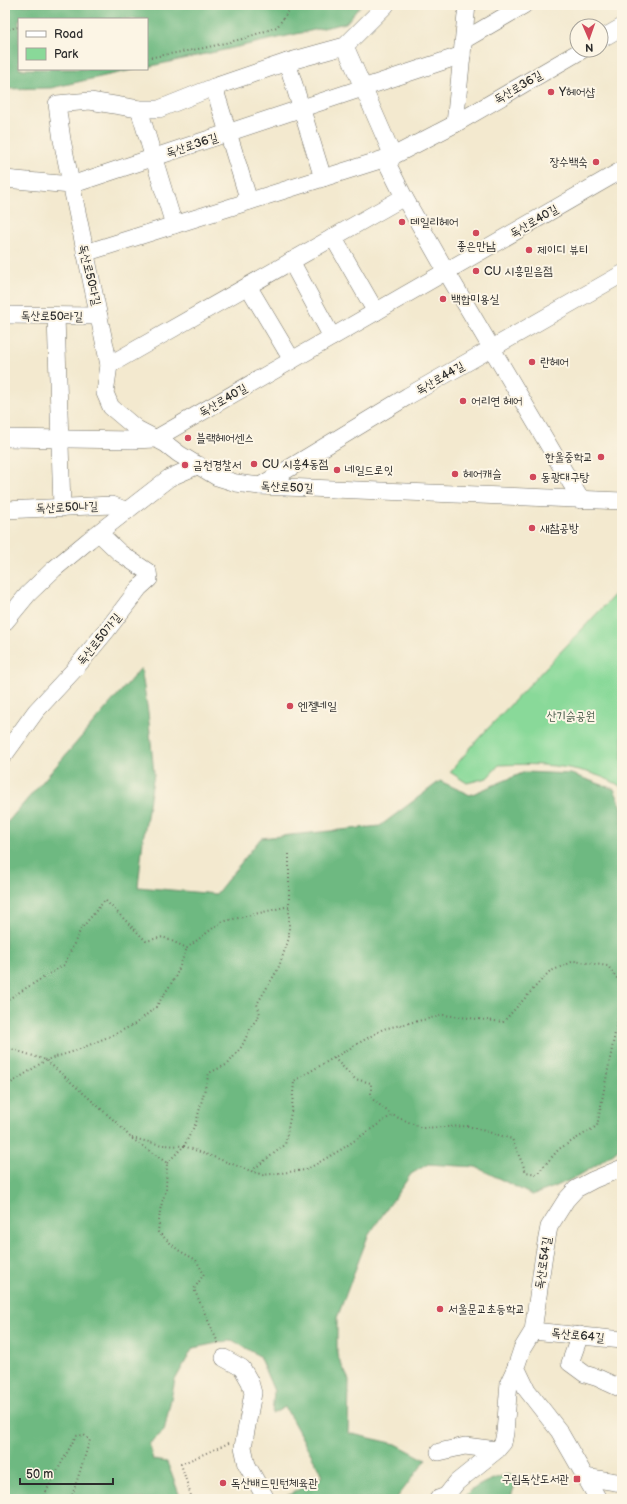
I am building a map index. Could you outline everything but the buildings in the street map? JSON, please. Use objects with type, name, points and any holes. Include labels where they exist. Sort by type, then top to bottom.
[{"type":"street","name":"독산로50다길","points":[[155,439],[137,429],[111,407],[105,393],[109,365],[84,253],[56,104],[90,101],[139,109],[159,109],[287,62],[345,46],[386,5]]},
{"type":"street","points":[[455,124],[467,5]]},
{"type":"street","name":"독산로36길","points":[[174,225],[153,158],[365,87],[463,48],[524,5]]},
{"type":"street","points":[[609,34],[622,27]]},
{"type":"street","points":[[345,46],[365,87],[393,156],[388,165],[404,197],[581,500]]},
{"type":"street","name":"독산로36길","points":[[84,253],[393,156],[455,124],[569,58]]},
{"type":"street","points":[[287,62],[300,109],[323,178]]},
{"type":"street","points":[[214,88],[228,133]]},
{"type":"street","points":[[5,179],[71,185],[153,158],[139,109]]},
{"type":"street","name":"독산로36길","points":[[228,133],[248,201]]},
{"type":"street","name":"독산로40길","points":[[155,439],[622,170]]},
{"type":"street","points":[[109,365],[404,197]]},
{"type":"street","points":[[333,237],[376,312]]},
{"type":"street","points":[[291,261],[332,337]]},
{"type":"street","name":"독산로44길","points":[[260,486],[408,396],[622,274]]},
{"type":"street","points":[[248,286],[292,360]]},
{"type":"street","name":"독산로50라길","points":[[5,315],[99,316]]},
{"type":"street","points":[[56,316],[62,508]]},
{"type":"street","points":[[5,438],[155,439]]},
{"type":"street","name":"독산로50길","points":[[155,439],[166,444],[179,454],[217,477],[236,483],[260,486],[622,501]]},
{"type":"street","points":[[5,622],[33,589],[99,533],[169,478],[199,466]]},
{"type":"street","name":"독산로50나길","points":[[5,510],[112,505],[127,511]]},
{"type":"street","name":"독산로50가길","points":[[5,754],[36,711],[79,664],[108,630],[139,588],[149,579],[148,572],[120,553],[99,533]]},
{"type":"street","name":"독산로54길","points":[[438,1499],[446,1496],[457,1482],[497,1450],[503,1443],[506,1433],[509,1382],[522,1349],[533,1331],[549,1227],[566,1200],[576,1189],[592,1180],[622,1168]]},
{"type":"street","name":"독산로64길","points":[[533,1331],[622,1340]]},
{"type":"street","points":[[580,1335],[570,1363],[585,1374],[622,1389]]},
{"type":"street","points":[[224,1358],[242,1368],[250,1382],[253,1393],[243,1447],[247,1465],[266,1499]]},
{"type":"street","points":[[516,1367],[527,1390],[559,1431],[598,1499]]},
{"type":"street","points":[[439,1452],[465,1446],[497,1450]]},
{"type":"street","points":[[585,1477],[622,1484]]},
{"type":"path","points":[[289,5],[289,11]]},
{"type":"path","points":[[148,58],[204,48],[242,39],[277,27],[293,5]]},
{"type":"path","points":[[5,30],[18,27]]},
{"type":"path","points":[[224,1358],[194,1289],[204,1274],[196,1260],[178,1250],[158,1232],[160,1210],[166,1189],[167,1164],[184,1146],[196,1123],[209,1073],[228,1064],[242,1046],[251,1027],[260,1014],[257,1004],[278,969],[290,938],[289,853]]},
{"type":"path","points":[[5,1001],[64,965],[81,929],[105,900],[146,941],[163,937],[187,948]]},
{"type":"path","points":[[5,1087],[46,1060],[75,1051],[135,1024],[156,1007],[176,976],[187,948],[221,922],[289,906]]},
{"type":"path","points":[[251,1171],[285,1145],[292,1107],[294,1081],[383,1029],[444,1016],[503,1022],[549,972],[574,961],[608,966],[622,985]]},
{"type":"path","points":[[334,1058],[355,1079],[371,1082],[371,1098],[392,1115],[422,1128],[468,1126],[512,1139],[526,1172],[537,1174],[559,1149],[597,1126],[622,997]]},
{"type":"path","points":[[5,1047],[46,1060],[118,1124],[131,1138],[167,1164]]},
{"type":"path","points":[[131,1138],[162,1145],[184,1146],[263,1175],[306,1170],[342,1149],[392,1115]]},
{"type":"path","points":[[42,1499],[76,1436],[84,1435],[90,1440],[71,1499]]},
{"type":"path","points":[[192,1499],[180,1464],[235,1441]]},
{"type":"green space","points":[[5,5],[361,5],[346,23],[148,67],[148,18],[18,18],[18,70],[132,70],[51,88],[5,89]]},
{"type":"green space","name":"산기슭공원","points":[[622,587],[622,787],[593,774],[546,765],[499,765],[487,778],[467,783],[450,772],[478,739]]},
{"type":"green space","points":[[141,668],[148,712],[154,774],[143,840],[138,887],[216,894],[261,838],[380,826],[440,781],[470,795],[525,772],[571,774],[614,789],[622,807],[622,1146],[591,1169],[580,1175],[557,1186],[532,1195],[476,1167],[428,1164],[411,1174],[368,1236],[337,1318],[337,1355],[349,1380],[348,1433],[396,1444],[426,1460],[396,1499],[285,1499],[285,1497],[323,1476],[285,1407],[272,1414],[274,1391],[259,1356],[232,1340],[193,1348],[175,1380],[164,1431],[149,1444],[153,1460],[167,1462],[181,1499],[5,1499],[5,825]]},
{"type":"green space","points":[[509,1474],[518,1477],[510,1499],[462,1499],[472,1490],[484,1483]]},
{"type":"place","name":"Y헤어샵","points":[[551,92]]},
{"type":"place","name":"장수백숙","points":[[596,162]]},
{"type":"place","name":"데일리헤어","points":[[402,222]]},
{"type":"place","name":"좋은만남","points":[[476,233]]},
{"type":"place","name":"제이디 뷰티","points":[[529,250]]},
{"type":"place","name":"CU 시흥믿음점","points":[[476,271]]},
{"type":"place","name":"백합미용실","points":[[443,299]]},
{"type":"place","name":"란헤어","points":[[532,362]]},
{"type":"place","name":"어리연 헤어","points":[[463,401]]},
{"type":"place","name":"블랙헤어센스","points":[[188,438]]},
{"type":"place","name":"한울중학교","points":[[601,457]]},
{"type":"place","name":"CU 시흥4동점","points":[[254,464]]},
{"type":"place","name":"금천경찰서","points":[[185,465]]},
{"type":"place","name":"네일드로잇","points":[[337,470]]},
{"type":"place","name":"헤어캐슬","points":[[455,474]]},
{"type":"place","name":"동광대구탕","points":[[533,477]]},
{"type":"place","name":"새참공방","points":[[532,528]]},
{"type":"place","name":"엔젤네일","points":[[290,706]]},
{"type":"place","name":"서울문교초등학교","points":[[440,1309]]},
{"type":"place","name":"구립독산도서관","points":[[577,1479]]},
{"type":"place","name":"독산배드민턴체육관","points":[[223,1483]]}]
